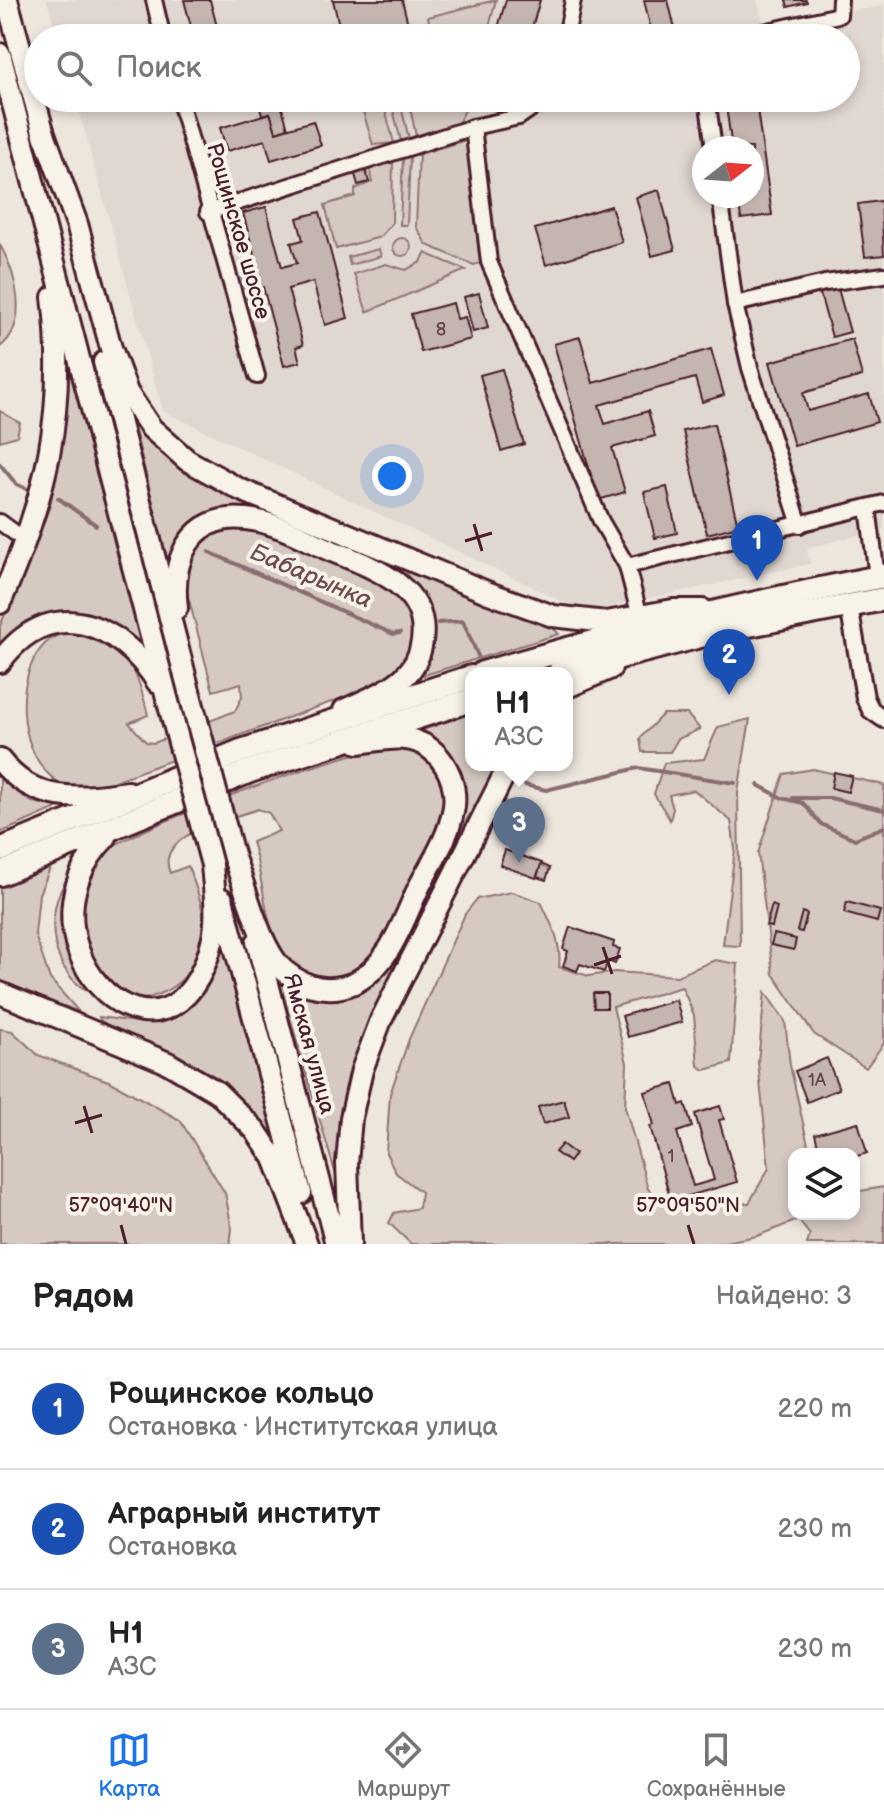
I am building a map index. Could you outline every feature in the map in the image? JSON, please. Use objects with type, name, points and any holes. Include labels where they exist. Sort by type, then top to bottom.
[{"type":"highway","points":[[503,667],[612,635],[849,606],[882,584]]},
{"type":"highway","points":[[573,668],[719,620],[882,584]]},
{"type":"highway","points":[[0,874],[144,801],[313,726],[465,679]]},
{"type":"highway","points":[[0,850],[144,801],[465,702]]},
{"type":"main road","points":[[7,0],[24,62]]},
{"type":"main road","points":[[0,54],[167,698],[314,1244]]},
{"type":"main road","points":[[0,603],[43,492],[52,447],[57,352],[51,282],[33,214],[15,109]]},
{"type":"main road","points":[[38,112],[234,858],[271,953],[284,971],[303,983],[334,988],[354,983],[378,963],[450,825],[453,785],[443,762],[415,741],[391,739],[319,749]]},
{"type":"main road","points":[[42,128],[77,224],[117,367],[137,409],[168,446],[206,472],[239,489],[526,607],[589,622],[673,610],[719,620]]},
{"type":"main road","points":[[189,691],[174,586],[178,560],[191,539],[208,527],[233,519],[258,522],[390,577],[409,594],[421,615],[421,647],[407,674],[391,687],[313,726]]},
{"type":"main road","points":[[573,684],[608,669],[688,648],[719,620]]},
{"type":"main road","points":[[0,662],[17,642],[41,628],[62,623],[86,624],[108,631],[128,644],[167,698]]},
{"type":"main road","points":[[0,760],[28,786],[64,798],[144,801]]},
{"type":"main road","points":[[350,1244],[348,1142],[362,1070],[381,1020],[506,771]]},
{"type":"main road","points":[[57,878],[80,854],[144,801]]},
{"type":"main road","name":"Ямская улица","points":[[234,858],[336,1244]]},
{"type":"main road","points":[[84,999],[108,1009],[144,1010],[169,1002],[196,979],[214,935],[212,865]]},
{"type":"main road","points":[[0,993],[168,1063],[217,1092],[255,1130],[274,1158],[307,1244]]},
{"type":"street","points":[[154,0],[160,24]]},
{"type":"street","points":[[569,24],[573,0]]},
{"type":"street","points":[[785,24],[840,8]]},
{"type":"street","points":[[0,83],[15,109]]},
{"type":"street","name":"Рощинское шоссе","points":[[183,112],[208,212],[257,376]]},
{"type":"street","points":[[208,212],[473,127],[519,117],[526,112]]},
{"type":"street","points":[[709,112],[712,136]]},
{"type":"street","points":[[473,127],[489,262],[601,521],[627,566],[640,617]]},
{"type":"street","points":[[722,208],[735,304],[750,368],[800,525]]},
{"type":"street","points":[[735,304],[825,283],[884,275]]},
{"type":"street","points":[[627,566],[884,503]]},
{"type":"street","points":[[868,507],[882,584]]},
{"type":"street","points":[[0,522],[26,541]]},
{"type":"street","points":[[849,606],[865,698],[871,710],[884,719]]},
{"type":"shaded area","points":[[47,0],[757,0],[764,24],[54,24]]},
{"type":"shaded area","points":[[496,0],[490,24],[430,24],[428,17]]},
{"type":"shaded area","points":[[884,6],[884,529],[807,548],[810,564],[585,612],[163,411],[79,112],[860,112],[860,24],[764,24]]},
{"type":"shaded area","points":[[363,112],[386,112],[394,143],[373,145]]},
{"type":"shaded area","points":[[394,112],[402,112],[409,139],[401,141]]},
{"type":"shaded area","points":[[411,112],[464,112],[458,123],[416,136]]},
{"type":"shaded area","points":[[466,140],[480,263],[474,265],[427,245],[416,227],[419,154]]},
{"type":"shaded area","points":[[403,157],[410,157],[407,225],[400,225]]},
{"type":"shaded area","points":[[393,158],[392,223],[380,237],[336,249],[325,205],[355,196],[355,189],[372,182],[369,165]]},
{"type":"shaded area","points":[[402,238],[411,247],[402,256],[393,247]]},
{"type":"shaded area","points":[[0,245],[15,284],[17,312],[15,325],[0,347]]},
{"type":"shaded area","points":[[379,249],[381,256],[350,265],[348,257]]},
{"type":"shaded area","points":[[425,253],[466,270],[367,312],[354,274],[386,264],[406,270],[421,262]]},
{"type":"shaded area","points":[[69,368],[141,642],[101,618],[70,613],[40,618],[12,634],[0,645],[0,626],[50,506],[63,440]]},
{"type":"shaded area","points":[[0,411],[20,423],[17,436],[0,441]]},
{"type":"shaded area","points":[[138,424],[273,517],[259,513],[177,543],[167,559],[135,431]]},
{"type":"shaded area","points":[[240,528],[267,534],[336,561],[385,587],[404,603],[415,621],[416,640],[403,662],[375,686],[98,787],[66,785],[43,768],[29,740],[24,707],[28,675],[40,649],[62,634],[92,636],[116,648],[125,657],[137,678],[148,715],[129,723],[146,742],[154,743],[235,711],[242,697],[241,683],[213,691],[185,585],[190,562],[201,545],[217,534]]},
{"type":"shaded area","points":[[406,574],[423,574],[548,623],[559,634],[424,675],[432,640],[431,616],[421,593]]},
{"type":"shaded area","points":[[663,714],[687,714],[700,729],[678,739],[670,752],[642,752],[640,738]]},
{"type":"shaded area","points":[[465,715],[465,771],[495,771],[457,837],[462,813],[417,732]]},
{"type":"shaded area","points":[[750,719],[738,792],[740,946],[723,945],[735,849],[731,821],[694,790],[669,795],[673,809],[670,820],[654,794],[664,763],[704,759],[718,727]]},
{"type":"shaded area","points":[[378,748],[411,751],[432,762],[442,777],[444,796],[430,842],[387,932],[374,953],[357,969],[339,977],[310,975],[293,965],[279,947],[268,918],[252,842],[279,831],[269,813],[258,809],[214,823],[183,838],[168,859],[170,873],[188,866],[204,922],[201,950],[193,967],[181,980],[149,998],[112,1000],[93,994],[67,973],[55,942],[55,909],[67,879],[87,862],[121,842],[212,802]]},
{"type":"shaded area","points":[[813,769],[884,785],[884,1043],[866,1068],[814,1034],[773,974],[758,853],[784,774]]},
{"type":"shaded area","points":[[0,779],[32,802],[59,807],[0,833]]},
{"type":"shaded area","points":[[52,864],[39,894],[35,935],[50,979],[79,1012],[64,1006],[58,1008],[0,984],[0,885]]},
{"type":"shaded area","points":[[512,892],[541,902],[557,941],[559,967],[589,976],[614,972],[677,976],[715,960],[738,964],[731,1063],[705,1070],[698,1066],[694,1015],[682,987],[613,1007],[627,1063],[625,1107],[648,1189],[663,1203],[749,1203],[769,1168],[758,1062],[765,992],[785,1021],[790,1065],[809,1148],[788,1148],[788,1220],[798,1220],[757,1236],[714,1244],[411,1244],[389,1223],[394,1213],[419,1208],[421,1192],[396,1173],[386,1153],[390,1094],[409,1039],[465,914],[477,899]]},
{"type":"shaded area","points":[[224,943],[285,1157],[267,1134],[99,1017],[136,1022],[159,1018],[203,986]]},
{"type":"shaded area","points":[[399,956],[388,980],[390,985],[339,1186],[280,984],[305,993],[360,991]]},
{"type":"shaded area","points":[[0,1029],[12,1031],[38,1055],[111,1082],[180,1120],[225,1193],[232,1229],[230,1244],[0,1244]]},
{"type":"shaded area","points":[[884,1187],[884,1244],[807,1244],[810,1235],[798,1220],[860,1220],[860,1191]]},
{"type":"building","points":[[184,0],[210,0],[216,24],[190,24]]},
{"type":"building","points":[[333,0],[402,0],[408,24],[339,24]]},
{"type":"building","points":[[506,0],[540,0],[533,24],[499,24]]},
{"type":"building","points":[[644,0],[668,0],[674,24],[650,24]]},
{"type":"building","points":[[786,0],[806,0],[807,2],[788,7]]},
{"type":"building","points":[[261,112],[283,112],[288,128],[276,132],[270,113],[262,115]]},
{"type":"building","points":[[727,112],[757,112],[761,136],[730,136]]},
{"type":"building","points":[[270,113],[276,132],[313,121],[321,145],[271,160],[265,140],[227,151],[220,128]]},
{"type":"building","points":[[764,159],[772,215],[741,219],[740,208],[764,208]]},
{"type":"building","points":[[365,168],[369,182],[358,185],[354,171]]},
{"type":"building","points":[[659,190],[675,250],[652,256],[636,197]]},
{"type":"building","points":[[881,201],[884,255],[865,257],[858,204]]},
{"type":"building","points":[[611,206],[622,242],[546,265],[535,229]]},
{"type":"building","points":[[266,207],[282,267],[297,263],[291,243],[303,240],[297,218],[320,212],[348,318],[325,325],[313,282],[288,289],[303,345],[296,347],[300,362],[284,366],[263,287],[254,289],[257,298],[248,300],[242,277],[250,275],[252,283],[261,280],[243,213]]},
{"type":"building","points":[[837,285],[850,332],[832,337],[819,290]]},
{"type":"building","points":[[479,293],[488,328],[473,332],[464,297]]},
{"type":"building","points":[[453,303],[457,319],[465,317],[471,339],[421,352],[411,314]]},
{"type":"building","points":[[580,337],[593,383],[711,349],[724,395],[702,402],[695,378],[599,405],[605,424],[648,411],[655,436],[612,448],[625,492],[598,500],[554,344]]},
{"type":"building","points":[[852,339],[862,376],[803,393],[808,411],[869,394],[877,422],[794,446],[770,362]]},
{"type":"building","points":[[502,369],[524,444],[501,451],[480,375]]},
{"type":"building","points":[[714,424],[738,526],[707,534],[683,431]]},
{"type":"building","points":[[667,487],[677,533],[655,538],[644,492]]},
{"type":"building","points":[[834,772],[852,776],[848,792],[831,788]]},
{"type":"building","points":[[505,850],[542,863],[536,878],[500,865]]},
{"type":"building","points":[[541,864],[550,868],[546,880],[537,877]]},
{"type":"building","points":[[847,902],[880,911],[877,922],[844,913]]},
{"type":"building","points":[[772,905],[777,907],[772,927],[766,926]]},
{"type":"building","points":[[802,912],[807,914],[802,932],[797,931]]},
{"type":"building","points":[[570,927],[614,942],[613,947],[620,949],[615,964],[608,961],[604,972],[580,964],[577,971],[563,966],[568,951],[563,949]]},
{"type":"building","points":[[774,934],[796,939],[794,950],[771,945]]},
{"type":"building","points":[[593,993],[607,993],[607,1008],[594,1008]]},
{"type":"building","points":[[676,1000],[682,1022],[628,1037],[622,1016]]},
{"type":"building","points":[[827,1058],[839,1089],[807,1102],[795,1071]]},
{"type":"building","points":[[674,1084],[680,1105],[685,1103],[692,1127],[677,1132],[693,1186],[714,1180],[695,1114],[720,1106],[724,1119],[719,1120],[737,1182],[671,1201],[650,1126],[654,1125],[645,1092]]},
{"type":"building","points":[[564,1100],[569,1117],[543,1124],[538,1107]]},
{"type":"building","points":[[858,1122],[867,1153],[860,1155],[860,1148],[818,1148],[815,1134]]},
{"type":"building","points":[[562,1144],[575,1154],[569,1162],[555,1152]]},
{"type":"waterway","name":"Бабарынка","points":[[0,464],[16,484],[27,489]]},
{"type":"waterway","name":"Бабарынка","points":[[58,498],[96,525]]},
{"type":"waterway","name":"Бабарынка","points":[[209,552],[393,634],[400,633]]},
{"type":"waterway","name":"Бабарынка","points":[[438,623],[463,621],[478,656]]},
{"type":"waterway","name":"Бабарынка","points":[[525,785],[546,790],[638,768],[735,783]]},
{"type":"waterway","name":"Бабарынка","points":[[758,785],[782,798],[803,803],[821,824],[855,839],[884,827]]},
{"type":"waterway","points":[[793,798],[830,798],[884,810]]},
{"type":"place","name":"Рощинское кольцо","points":[[757,581]]},
{"type":"place","name":"Аграрный институт","points":[[729,695]]},
{"type":"place","name":"Н1","points":[[519,863]]}]
